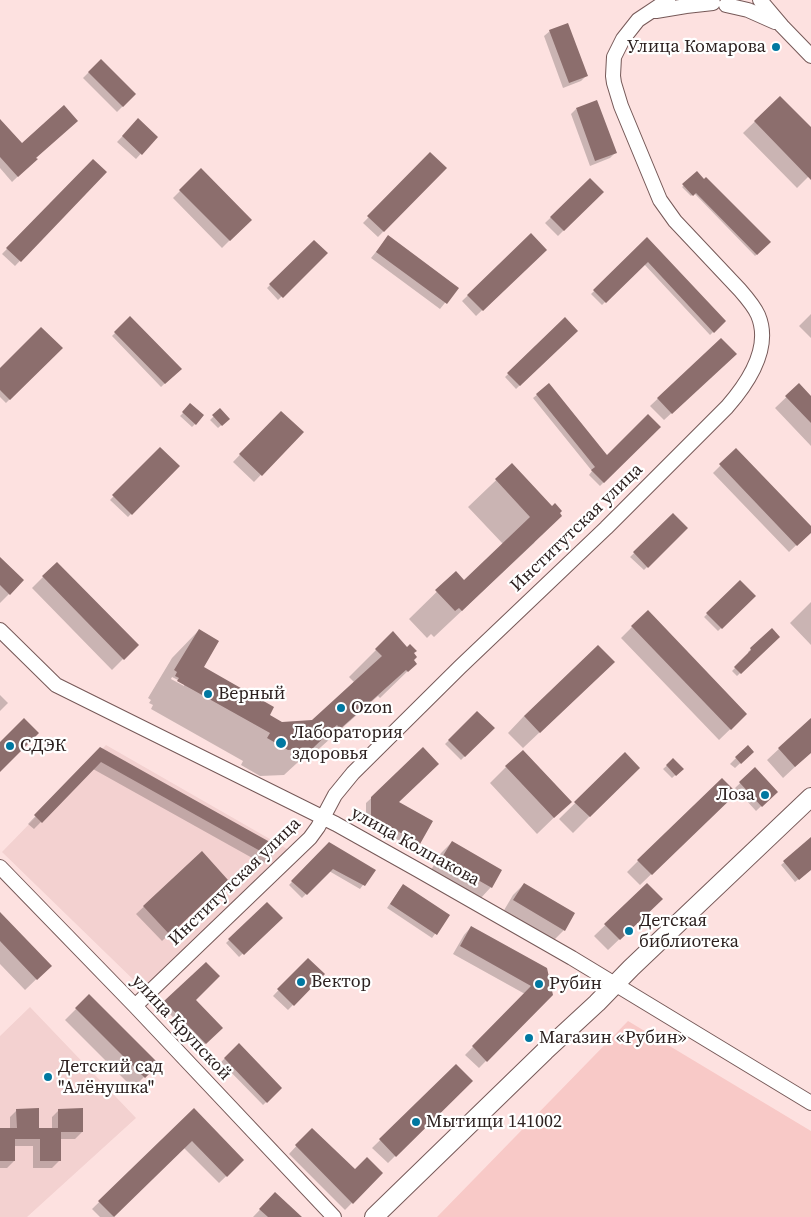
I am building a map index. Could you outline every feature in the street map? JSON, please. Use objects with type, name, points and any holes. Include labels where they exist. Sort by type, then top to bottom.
[{"type":"main road","points":[[374,1217],[538,1057],[597,1003],[811,797]]},
{"type":"street","name":"Институтская улица","points":[[134,1006],[310,838],[335,795],[353,773],[460,666],[606,528],[727,407],[745,384],[760,350],[762,333],[755,310],[740,290],[675,221],[663,205],[652,183],[616,91],[613,76],[614,57],[623,39],[632,27],[668,0]]},
{"type":"street","points":[[760,0],[811,56]]},
{"type":"street","name":"Институтская улица","points":[[648,14],[686,6],[721,2]]},
{"type":"street","points":[[721,2],[757,13],[782,26]]},
{"type":"street","name":"улица Колпакова","points":[[0,630],[56,685],[323,818],[494,912],[811,1103]]},
{"type":"street","name":"улица Крупской","points":[[0,867],[334,1217]]},
{"type":"shaded area","points":[[106,745],[289,850],[144,990],[2,852]]},
{"type":"shaded area","name":"Детский сад \"Алёнушка\"","points":[[30,1007],[136,1118],[27,1217],[0,1217],[0,1036]]},
{"type":"shaded area","points":[[628,1021],[811,1131],[811,1217],[437,1217]]},
{"type":"building","points":[[568,23],[588,76],[569,83],[549,30]]},
{"type":"building","points":[[101,59],[136,94],[123,107],[88,72]]},
{"type":"building","points":[[780,96],[811,127],[811,180],[754,121]]},
{"type":"building","points":[[597,100],[617,153],[595,161],[576,108]]},
{"type":"building","points":[[64,105],[78,121],[36,158],[38,159],[18,177],[0,157],[0,119],[22,143]]},
{"type":"building","points":[[138,118],[158,137],[142,155],[122,136]]},
{"type":"building","points":[[430,152],[447,168],[384,232],[367,216]]},
{"type":"building","points":[[93,159],[107,172],[21,262],[6,248]]},
{"type":"building","points":[[201,168],[252,220],[230,241],[179,190]]},
{"type":"building","points":[[697,171],[704,179],[706,177],[771,242],[757,255],[696,193],[693,196],[682,184]]},
{"type":"building","points":[[590,178],[604,192],[564,231],[550,217]]},
{"type":"building","points":[[531,233],[547,250],[483,311],[467,295]]},
{"type":"building","points":[[388,235],[459,288],[447,304],[376,252]]},
{"type":"building","points":[[647,237],[726,321],[714,333],[648,262],[606,303],[593,290]]},
{"type":"building","points":[[314,240],[328,253],[283,298],[269,284]]},
{"type":"building","points":[[130,316],[182,369],[165,384],[114,332]]},
{"type":"building","points":[[565,317],[578,331],[520,386],[507,373]]},
{"type":"building","points":[[41,327],[63,348],[10,400],[0,390],[0,368]]},
{"type":"building","points":[[721,338],[737,354],[672,414],[657,398]]},
{"type":"building","points":[[549,383],[607,455],[648,414],[661,427],[604,483],[591,470],[595,467],[536,394]]},
{"type":"building","points":[[799,383],[811,396],[811,423],[785,396]]},
{"type":"building","points":[[190,403],[204,415],[196,425],[182,412]]},
{"type":"building","points":[[220,408],[230,419],[222,426],[212,415]]},
{"type":"building","points":[[281,411],[304,432],[262,476],[239,454]]},
{"type":"building","points":[[160,447],[180,466],[132,515],[112,495]]},
{"type":"building","points":[[736,448],[811,526],[811,533],[797,546],[719,464]]},
{"type":"building","points":[[512,463],[552,506],[555,503],[562,511],[560,513],[562,516],[462,611],[459,608],[455,611],[435,590],[456,571],[464,580],[530,517],[495,479]]},
{"type":"building","points":[[673,513],[688,528],[648,568],[633,552]]},
{"type":"building","points":[[0,557],[24,580],[10,595],[0,585]]},
{"type":"building","points":[[57,562],[139,645],[124,660],[42,576]]},
{"type":"building","points":[[740,580],[756,596],[722,629],[706,613]]},
{"type":"building","points":[[648,610],[747,714],[731,730],[631,626]]},
{"type":"building","points":[[772,628],[780,637],[741,674],[734,667],[751,650],[750,648]]},
{"type":"building","points":[[199,629],[219,641],[204,667],[274,707],[270,715],[282,722],[312,720],[382,656],[375,649],[393,631],[407,647],[410,644],[417,651],[414,653],[417,657],[414,660],[417,664],[408,672],[406,670],[340,729],[337,725],[313,748],[288,750],[267,738],[270,733],[177,681],[179,678],[175,676],[177,672],[174,670]]},
{"type":"building","points":[[598,645],[615,662],[540,733],[524,716]]},
{"type":"building","points":[[477,711],[495,728],[465,757],[448,740]]},
{"type":"building","points":[[24,718],[39,733],[0,772],[0,742]]},
{"type":"building","points":[[811,718],[811,753],[795,767],[778,748]]},
{"type":"building","points":[[748,745],[754,752],[741,764],[735,757]]},
{"type":"building","points":[[100,747],[277,846],[271,857],[101,762],[42,823],[34,815]]},
{"type":"building","points":[[423,747],[439,764],[399,802],[433,821],[420,844],[371,816],[371,797]]},
{"type":"building","points":[[523,750],[572,802],[554,818],[505,766]]},
{"type":"building","points":[[625,752],[640,768],[590,817],[574,802]]},
{"type":"building","points":[[673,758],[684,769],[676,776],[666,765]]},
{"type":"building","points":[[755,767],[778,792],[762,807],[739,782]]},
{"type":"building","points":[[722,778],[737,793],[652,875],[637,860]]},
{"type":"building","points":[[811,837],[811,870],[799,880],[783,861]]},
{"type":"building","points":[[452,841],[502,870],[492,888],[441,859]]},
{"type":"building","points":[[329,842],[376,870],[365,886],[333,869],[307,895],[291,881]]},
{"type":"building","points":[[202,851],[228,880],[170,935],[143,906]]},
{"type":"building","points":[[524,883],[575,913],[565,931],[513,900]]},
{"type":"building","points":[[647,883],[663,899],[620,940],[604,924]]},
{"type":"building","points":[[403,884],[450,915],[437,935],[390,904]]},
{"type":"building","points":[[267,902],[283,918],[244,955],[228,939]]},
{"type":"building","points":[[0,912],[52,966],[37,980],[0,941]]},
{"type":"building","points":[[471,926],[547,968],[553,995],[487,1062],[472,1046],[531,986],[460,946]]},
{"type":"building","name":"Вектор","points":[[308,958],[325,974],[294,1006],[277,989]]},
{"type":"building","points":[[206,962],[220,976],[196,1000],[223,1028],[206,1044],[164,1001]]},
{"type":"building","points":[[89,994],[159,1064],[145,1078],[75,1008]]},
{"type":"building","points":[[239,1043],[282,1088],[267,1103],[224,1058]]},
{"type":"building","points":[[456,1064],[473,1081],[396,1157],[379,1139]]},
{"type":"building","points":[[39,1108],[39,1128],[58,1128],[58,1109],[83,1108],[83,1132],[61,1132],[61,1161],[40,1161],[40,1139],[15,1139],[15,1161],[0,1161],[0,1128],[17,1128],[16,1109]]},
{"type":"building","points":[[194,1108],[244,1160],[227,1177],[192,1141],[114,1217],[98,1201]]},
{"type":"building","points":[[312,1128],[355,1169],[367,1157],[383,1173],[353,1204],[295,1145]]},
{"type":"building","points":[[275,1192],[302,1217],[268,1217],[259,1209]]},
{"type":"place","name":"Улица Комарова","points":[[776,47]]},
{"type":"place","name":"Верный","points":[[208,694]]},
{"type":"place","name":"Ozon","points":[[341,708]]},
{"type":"place","name":"Лаборатория здоровья","points":[[281,743]]},
{"type":"place","name":"СДЭК","points":[[10,746]]},
{"type":"place","name":"Лоза","points":[[765,795]]},
{"type":"place","name":"Детская библиотека","points":[[629,931]]},
{"type":"place","name":"Вектор","points":[[301,982]]},
{"type":"place","name":"Рубин","points":[[539,984]]},
{"type":"place","name":"Магазин «Рубин»","points":[[529,1038]]},
{"type":"place","name":"Детский сад \"Алёнушка\"","points":[[48,1077]]},
{"type":"place","name":"Мытищи 141002","points":[[416,1122]]}]
